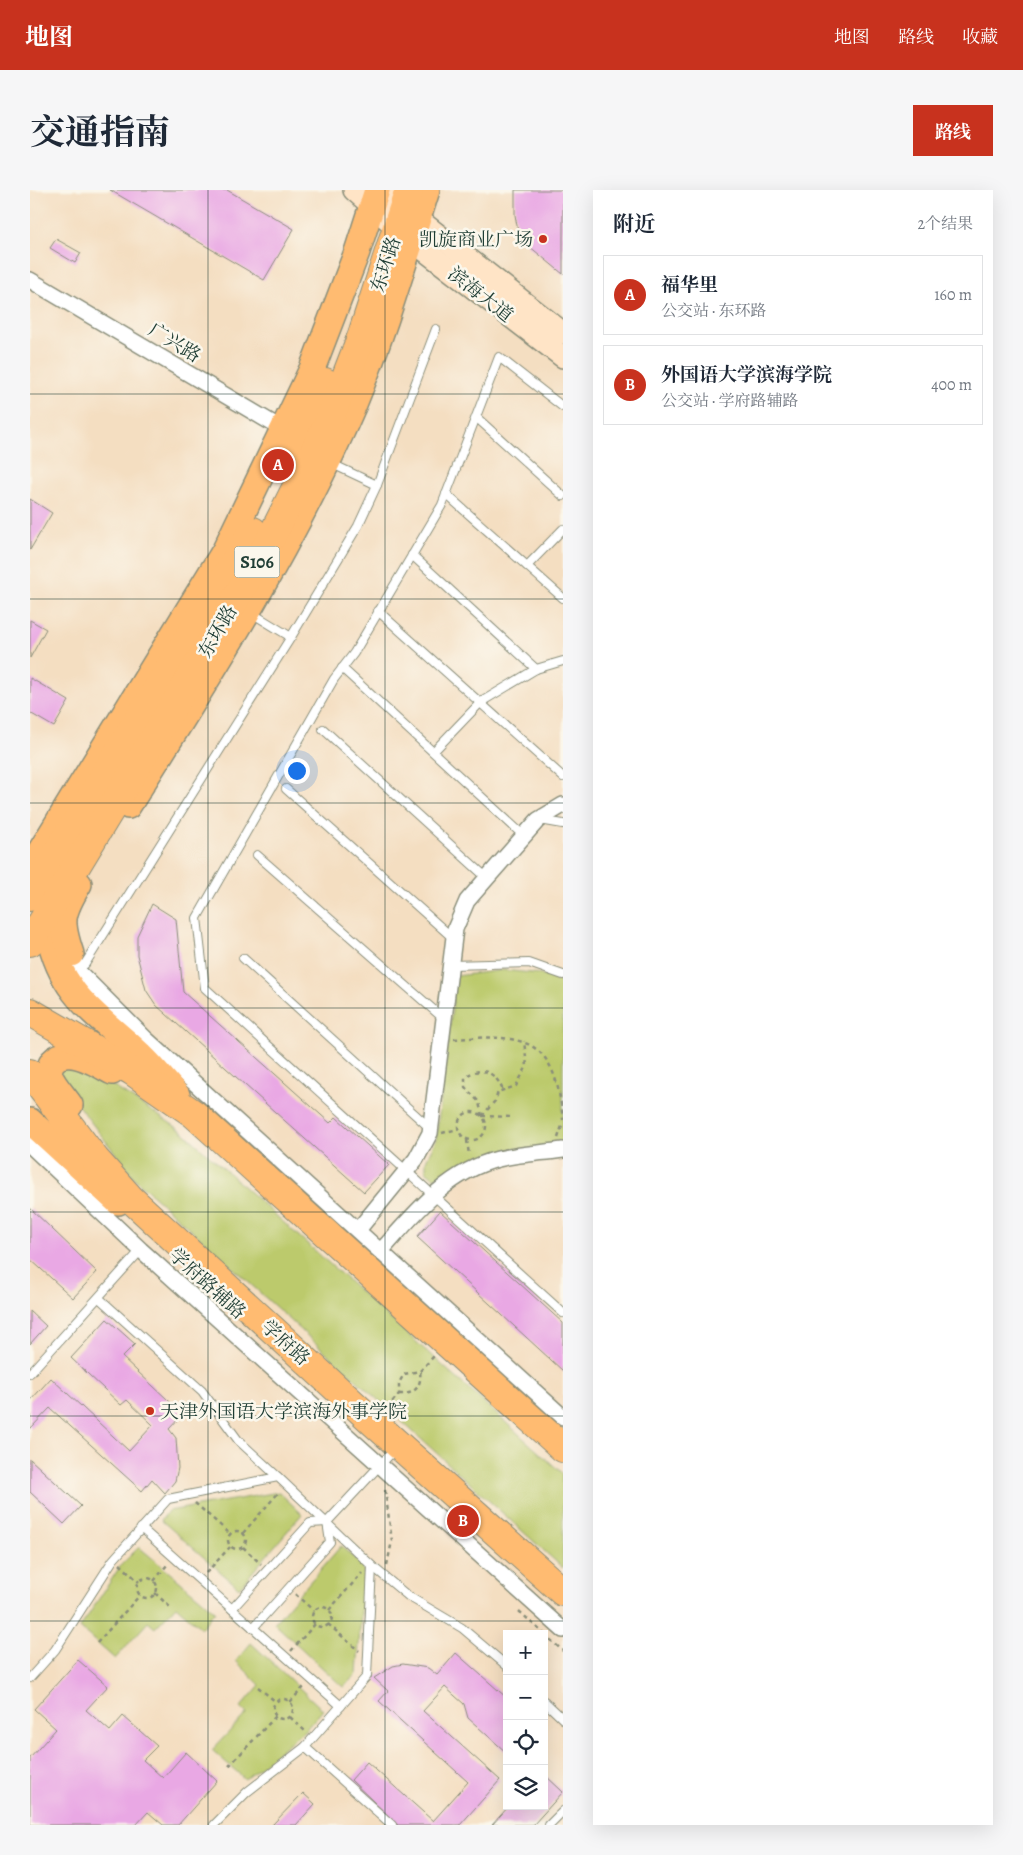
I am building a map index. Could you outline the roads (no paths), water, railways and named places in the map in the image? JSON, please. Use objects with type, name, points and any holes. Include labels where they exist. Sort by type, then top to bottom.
[{"type":"highway","name":"东环路","points":[[30,942],[40,902],[182,690],[272,536],[306,445],[327,426],[362,335],[394,207]]},
{"type":"highway","points":[[30,1012],[139,1075],[194,1114],[563,1448]]},
{"type":"highway","name":"学府路","points":[[30,1073],[95,1159],[131,1199],[399,1445],[563,1592]]},
{"type":"main road","name":"滨海大道","points":[[354,190],[394,207],[563,333]]},
{"type":"main road","points":[[78,959],[63,922],[65,906],[248,612],[297,522],[312,369],[357,252],[394,207],[427,190]]},
{"type":"main road","name":"滨海大道","points":[[394,207],[563,357]]},
{"type":"main road","points":[[30,868],[225,550],[306,445]]},
{"type":"main road","points":[[40,902],[52,947],[68,985],[86,1007],[146,1060],[194,1114]]},
{"type":"main road","points":[[131,1199],[95,1138],[51,1078],[50,1066],[54,1060],[65,1055],[74,1055],[95,1062],[194,1114]]},
{"type":"main road","points":[[30,1120],[119,1202],[170,1236]]},
{"type":"street","name":"广兴路","points":[[30,280],[306,445]]},
{"type":"street","points":[[358,1230],[416,1159],[431,1129],[455,929],[467,901],[538,820],[563,805]]},
{"type":"street","points":[[78,959],[79,972],[113,1008],[563,1417]]},
{"type":"street","name":"学府路辅路","points":[[30,1144],[141,1250],[563,1630]]},
{"type":"street","points":[[381,1251],[432,1194],[463,1173],[498,1160],[563,1150]]},
{"type":"lane","points":[[78,959],[291,637],[358,526],[377,485],[436,329]]},
{"type":"lane","points":[[563,407],[499,357],[446,494],[412,555],[342,668],[197,918],[205,988],[563,1313]]},
{"type":"lane","points":[[476,417],[563,496]]},
{"type":"lane","points":[[306,445],[377,485]]},
{"type":"lane","points":[[446,494],[563,598]]},
{"type":"lane","points":[[528,566],[563,529]]},
{"type":"lane","points":[[412,555],[536,669]]},
{"type":"lane","points":[[378,611],[563,777]]},
{"type":"lane","points":[[248,612],[291,637]]},
{"type":"lane","points":[[434,751],[481,702],[536,669],[563,661]]},
{"type":"lane","points":[[342,668],[524,836]]},
{"type":"lane","points":[[322,729],[487,878]]},
{"type":"lane","points":[[286,789],[454,939]]},
{"type":"lane","points":[[538,820],[563,824]]},
{"type":"lane","points":[[257,855],[444,1019]]},
{"type":"lane","points":[[243,958],[431,1129]]},
{"type":"lane","points":[[451,965],[528,963],[563,975]]},
{"type":"lane","points":[[30,1373],[141,1250]]},
{"type":"lane","points":[[99,1298],[202,1391],[238,1440],[384,1577],[408,1596],[462,1628],[503,1663]]},
{"type":"lane","points":[[232,1609],[310,1522],[327,1522],[399,1445]]},
{"type":"lane","points":[[30,1678],[55,1650],[114,1559],[168,1499],[278,1477]]},
{"type":"lane","points":[[253,1628],[330,1542],[327,1522]]},
{"type":"lane","points":[[141,1528],[341,1706]]},
{"type":"lane","points":[[214,1825],[247,1792],[305,1747],[368,1676],[372,1566]]},
{"type":"lane","points":[[548,1705],[563,1719]]},
{"type":"lane","points":[[305,1747],[392,1825]]},
{"type":"lane","points":[[549,1825],[563,1811]]},
{"type":"place","name":"凯旋商业广场","points":[[543,239]]},
{"type":"place","name":"福华里","points":[[278,465]]},
{"type":"place","name":"天津外国语大学滨海外事学院","points":[[150,1411]]},
{"type":"place","name":"外国语大学滨海学院","points":[[463,1521]]}]
